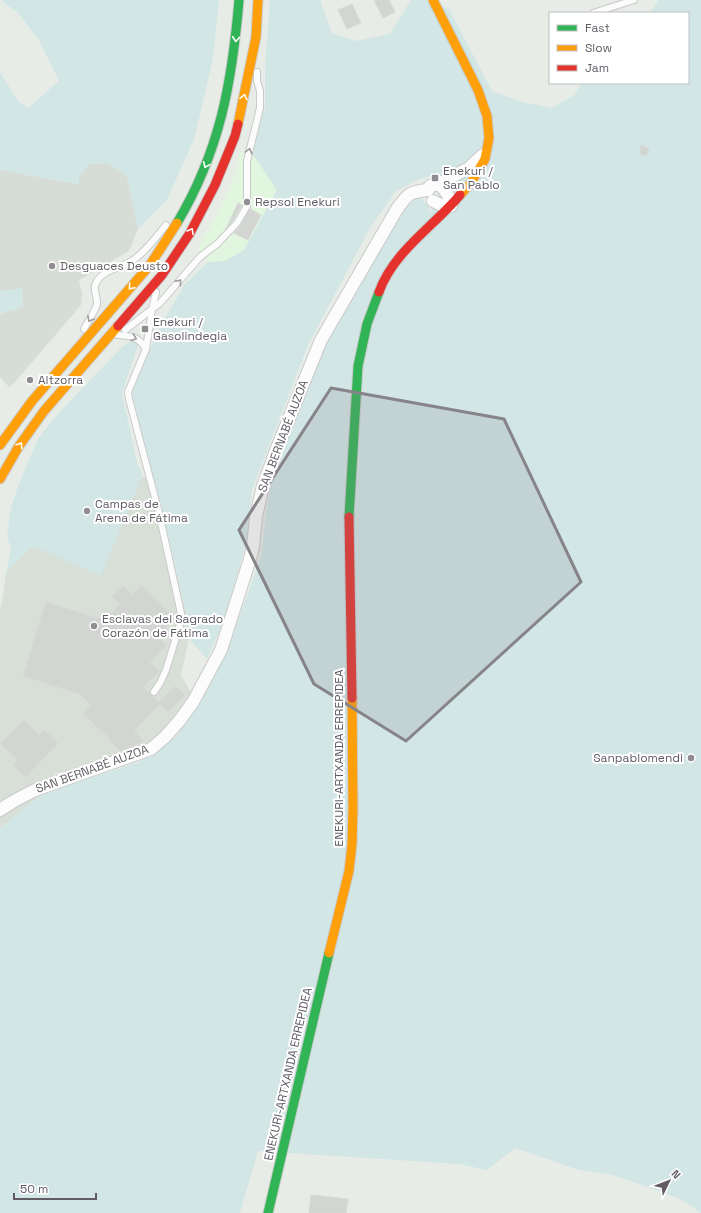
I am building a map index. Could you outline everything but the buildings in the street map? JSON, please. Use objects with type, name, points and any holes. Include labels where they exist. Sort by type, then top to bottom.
[{"type":"street","points":[[0,445],[32,401],[150,265],[178,223],[197,188],[209,159],[223,113],[235,50],[239,0]]},
{"type":"street","points":[[0,479],[19,446],[44,411],[162,275],[190,233],[215,185],[235,136],[256,37],[258,0]]},
{"type":"street","name":"ENEKURI-ARTXANDA ERREPIDEA","points":[[268,1213],[349,871],[354,830],[349,516],[358,366],[367,324],[382,284],[392,266],[411,244],[451,206],[471,183],[485,159],[489,138],[487,116],[478,90],[433,0]]},
{"type":"street","points":[[433,192],[469,168],[487,149]]},
{"type":"street","points":[[444,188],[448,194],[451,206],[442,206],[433,192],[444,188]]},
{"type":"street","name":"SAN BERNABÉ AUZOA","points":[[0,810],[35,790],[151,749],[165,737],[193,702],[220,650],[250,562],[256,516],[263,486],[321,340],[397,209],[408,195],[415,191],[433,192]]},
{"type":"street","points":[[433,192],[438,218]]},
{"type":"lane","points":[[596,12],[634,0]]},
{"type":"lane","points":[[107,339],[118,335],[160,303],[200,257],[217,244],[237,223],[247,206],[247,161],[260,108],[260,92],[257,81],[256,37]]},
{"type":"lane","points":[[173,216],[197,188]]},
{"type":"lane","points":[[82,332],[97,304],[94,288],[96,282],[101,276],[131,262],[146,248],[168,222]]},
{"type":"lane","points":[[154,692],[166,670],[182,618],[159,513],[128,392],[146,349],[152,310],[162,275]]},
{"type":"lane","points":[[118,335],[131,336],[138,339],[142,342],[146,349]]},
{"type":"lane","points":[[64,363],[79,338]]},
{"type":"highlighted area","points":[[331,388],[504,419],[581,582],[406,741],[314,684],[239,530]]},
{"type":"shaded area","points":[[1,0],[219,0],[213,59],[194,139],[167,200],[138,229],[127,176],[108,163],[89,164],[79,176],[79,184],[0,170],[0,72],[18,101],[28,108],[59,81],[38,39],[19,14]]},
{"type":"shaded area","points":[[270,0],[320,0],[332,33],[356,41],[390,34],[411,0],[426,0],[449,9],[492,91],[522,102],[552,108],[574,95],[581,84],[689,84],[689,12],[650,12],[659,0],[701,0],[701,1213],[681,1199],[613,1175],[579,1170],[515,1148],[487,1170],[459,1164],[258,1151],[240,1213],[0,1213],[0,828],[42,794],[139,762],[176,737],[207,689],[227,650],[262,554],[267,507],[273,472],[328,338],[397,220],[411,201],[418,198],[422,199],[430,212],[452,170],[417,180],[396,191],[370,228],[308,345],[252,490],[245,547],[224,621],[207,659],[189,639],[186,613],[163,514],[133,413],[131,394],[159,329],[184,285],[208,262],[225,261],[244,250],[277,190],[250,150],[256,127],[265,109],[265,66]]},
{"type":"shaded area","name":"Repsol Enekuri","points":[[240,152],[253,153],[278,190],[244,250],[225,261],[208,262],[198,248],[217,214],[233,180]]},
{"type":"shaded area","name":"Desguaces Deusto","points":[[108,163],[127,176],[138,229],[129,251],[79,280],[82,294],[81,305],[15,382],[9,387],[0,377],[0,314],[23,307],[22,289],[0,291],[0,170],[79,184],[79,176],[89,164]]},
{"type":"shaded area","points":[[22,288],[23,307],[0,314],[0,291]]},
{"type":"shaded area","points":[[132,341],[138,345],[122,393],[138,467],[141,469],[142,477],[101,576],[32,546],[6,573],[11,549],[7,536],[11,507],[20,481],[38,439],[56,416],[123,346]]},
{"type":"shaded area","name":"Esclavas del Sagrado Corazón de Fátima","points":[[141,469],[142,477],[153,479],[186,613],[189,639],[181,675],[191,693],[154,740],[93,765],[54,774],[57,789],[42,794],[0,828],[0,611],[6,573],[32,546]]},
{"type":"traffic: fast","points":[[177,223],[192,196],[204,169],[222,116],[228,88],[239,0]]},
{"type":"traffic: fast","points":[[349,517],[358,366],[367,324],[379,292]]},
{"type":"traffic: fast","points":[[268,1213],[329,953]]},
{"type":"traffic: slow","points":[[238,124],[256,37],[258,0]]},
{"type":"traffic: slow","points":[[433,0],[478,90],[487,116],[489,138],[485,159],[471,183],[460,195]]},
{"type":"traffic: slow","points":[[0,445],[32,401],[150,265],[177,223]]},
{"type":"traffic: slow","points":[[0,479],[19,446],[44,411],[118,326]]},
{"type":"traffic: slow","points":[[329,953],[349,871],[352,844],[352,698]]},
{"type":"traffic: jam","points":[[118,326],[162,275],[190,233],[215,185],[235,136],[238,124]]},
{"type":"traffic: jam","points":[[379,292],[394,264],[404,252],[460,195]]},
{"type":"traffic: jam","points":[[349,517],[352,698]]},
{"type":"place","name":"Enekuri / San Pablo","points":[[435,178]]},
{"type":"place","name":"Repsol Enekuri","points":[[247,202]]},
{"type":"place","name":"Desguaces Deusto","points":[[52,266]]},
{"type":"place","name":"Enekuri / Gasolindegia","points":[[145,329]]},
{"type":"place","name":"Altzorra","points":[[30,380]]},
{"type":"place","name":"Campas de Arena de Fátima","points":[[87,511]]},
{"type":"place","name":"Esclavas del Sagrado Corazón de Fátima","points":[[94,626]]},
{"type":"place","name":"Sanpablomendi","points":[[691,758]]}]
